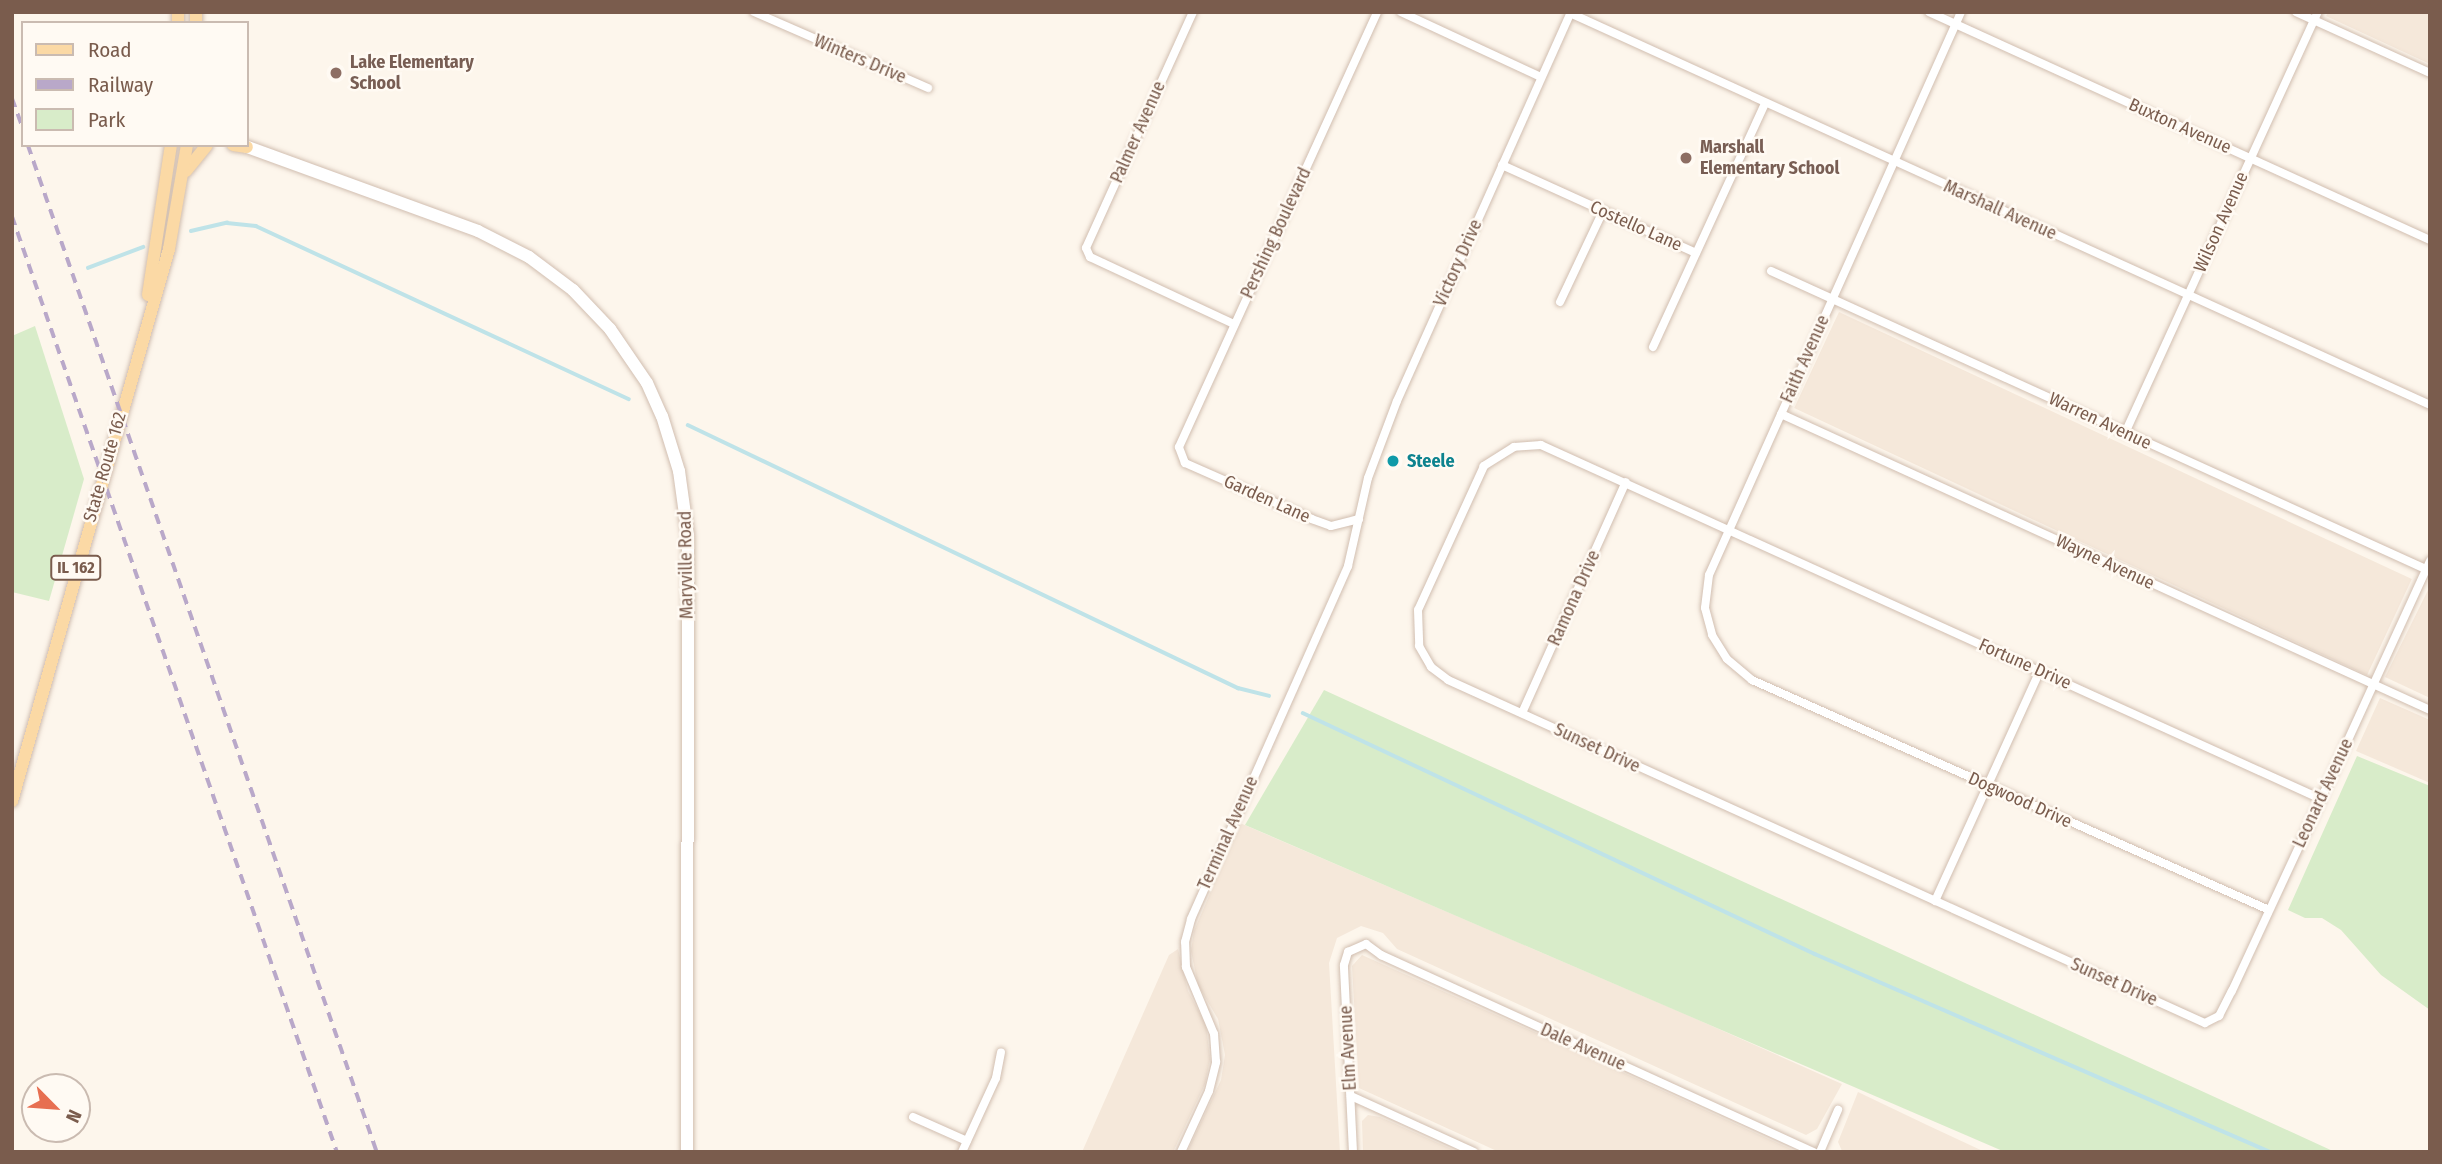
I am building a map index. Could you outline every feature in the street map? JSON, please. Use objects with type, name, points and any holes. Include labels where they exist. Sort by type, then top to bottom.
[{"type":"main road","name":"State Route 162","points":[[142,337],[171,147]]},
{"type":"main road","name":"State Route 162","points":[[12,800],[169,249],[187,147]]},
{"type":"main road","points":[[183,177],[190,162],[205,147]]},
{"type":"main road","name":"Maryville Road","points":[[248,147],[478,230],[529,257],[573,290],[610,329],[647,383],[662,416],[679,471],[688,536],[687,1152]]},
{"type":"street","name":"Winters Drive","points":[[754,12],[928,88]]},
{"type":"street","points":[[775,22],[779,12]]},
{"type":"street","name":"Palmer Avenue","points":[[1193,12],[1087,253],[1234,324]]},
{"type":"street","name":"Pershing Boulevard","points":[[1180,455],[1179,447],[1377,12]]},
{"type":"street","points":[[1401,12],[1541,77]]},
{"type":"street","name":"Buxton Avenue","points":[[1930,12],[2430,240]]},
{"type":"street","name":"Faith Avenue","points":[[1772,689],[1727,659],[1707,620],[1704,592],[1729,530],[1961,12]]},
{"type":"street","points":[[2297,12],[2316,16],[2430,73]]},
{"type":"street","name":"Victory Drive","points":[[1359,519],[1385,429],[1571,13]]},
{"type":"street","name":"Marshall Avenue","points":[[1571,13],[2430,405]]},
{"type":"street","name":"Wilson Avenue","points":[[2125,433],[2316,16]]},
{"type":"street","name":"Costello Lane","points":[[1502,165],[1696,253],[1765,103]]},
{"type":"street","points":[[1560,302],[1603,211]]},
{"type":"street","points":[[1653,347],[1696,253]]},
{"type":"street","name":"Warren Avenue","points":[[1771,271],[2428,570]]},
{"type":"street","name":"Wayne Avenue","points":[[1781,414],[2430,710]]},
{"type":"street","name":"Sunset Drive","points":[[1729,530],[1553,449],[1528,445],[1494,457],[1475,480],[1418,610],[1416,637],[1424,657],[1440,675],[2205,1023],[2213,1022]]},
{"type":"street","name":"Garden Lane","points":[[1180,455],[1185,463],[1322,523],[1344,525],[1359,519]]},
{"type":"street","name":"Ramona Drive","points":[[1522,713],[1626,482]]},
{"type":"street","name":"Terminal Avenue","points":[[1181,1152],[1209,1091],[1216,1062],[1214,1034],[1186,967],[1188,929],[1341,584],[1359,519]]},
{"type":"street","name":"Fortune Drive","points":[[1729,530],[2321,799]]},
{"type":"street","name":"Leonard Avenue","points":[[2213,1022],[2220,1016],[2430,561]]},
{"type":"street","points":[[1935,901],[2040,671]]},
{"type":"street","name":"Dogwood Drive","points":[[1772,689],[2269,910]]},
{"type":"street","name":"Elm Avenue","points":[[1353,947],[1344,965],[1353,1152]]},
{"type":"street","name":"Dale Avenue","points":[[1353,947],[1373,947],[1381,955],[1814,1152]]},
{"type":"street","points":[[962,1152],[1000,1069],[1001,1052]]},
{"type":"street","points":[[1350,1096],[1474,1152]]},
{"type":"street","points":[[1820,1152],[1838,1110]]},
{"type":"street","points":[[913,1117],[967,1141]]},
{"type":"shaded area","points":[[2328,12],[2430,12],[2430,64],[2326,16]]},
{"type":"shaded area","points":[[1839,312],[2412,579],[2367,675],[1794,408]]},
{"type":"shaded area","points":[[2430,586],[2430,698],[2385,677]]},
{"type":"shaded area","points":[[2380,698],[2430,720],[2430,783],[2356,751]]},
{"type":"shaded area","points":[[1240,823],[1842,1084],[1817,1129],[1806,1135],[1397,949],[1383,933],[1361,926],[1337,938],[1329,963],[1340,1152],[1187,1152],[1221,1080],[1225,1055],[1218,1019],[1198,985],[1191,951],[1194,931]]},
{"type":"shaded area","points":[[1178,949],[1188,991],[1206,1025],[1210,1059],[1205,1084],[1173,1152],[1082,1152],[1169,955]]},
{"type":"shaded area","points":[[1362,955],[1797,1152],[1499,1152],[1359,1088],[1352,966]]},
{"type":"shaded area","points":[[1858,1092],[1985,1152],[1842,1151],[1838,1142]]},
{"type":"shaded area","points":[[1368,1115],[1380,1117],[1458,1152],[1363,1152],[1362,1121]]},
{"type":"green space","points":[[35,326],[84,479],[49,601],[12,592],[12,336]]},
{"type":"green space","points":[[1324,690],[2335,1152],[2005,1152],[1245,825]]},
{"type":"green space","points":[[2357,756],[2430,786],[2430,1010],[2381,975],[2341,930],[2322,918],[2305,918],[2288,910]]},
{"type":"waterway","points":[[191,231],[227,223],[256,226],[629,399]]},
{"type":"waterway","points":[[88,268],[143,247]]},
{"type":"waterway","points":[[688,425],[1238,688],[1269,696]]},
{"type":"waterway","points":[[1303,713],[1815,954],[2271,1152]]},
{"type":"railway","points":[[12,98],[21,123]]},
{"type":"railway","points":[[29,147],[377,1152]]},
{"type":"railway","points":[[12,216],[337,1152]]},
{"type":"place","name":"Lake Elementary School","points":[[336,73]]},
{"type":"place","name":"Marshall Elementary School","points":[[1686,158]]},
{"type":"place","name":"Steele","points":[[1393,461]]}]
